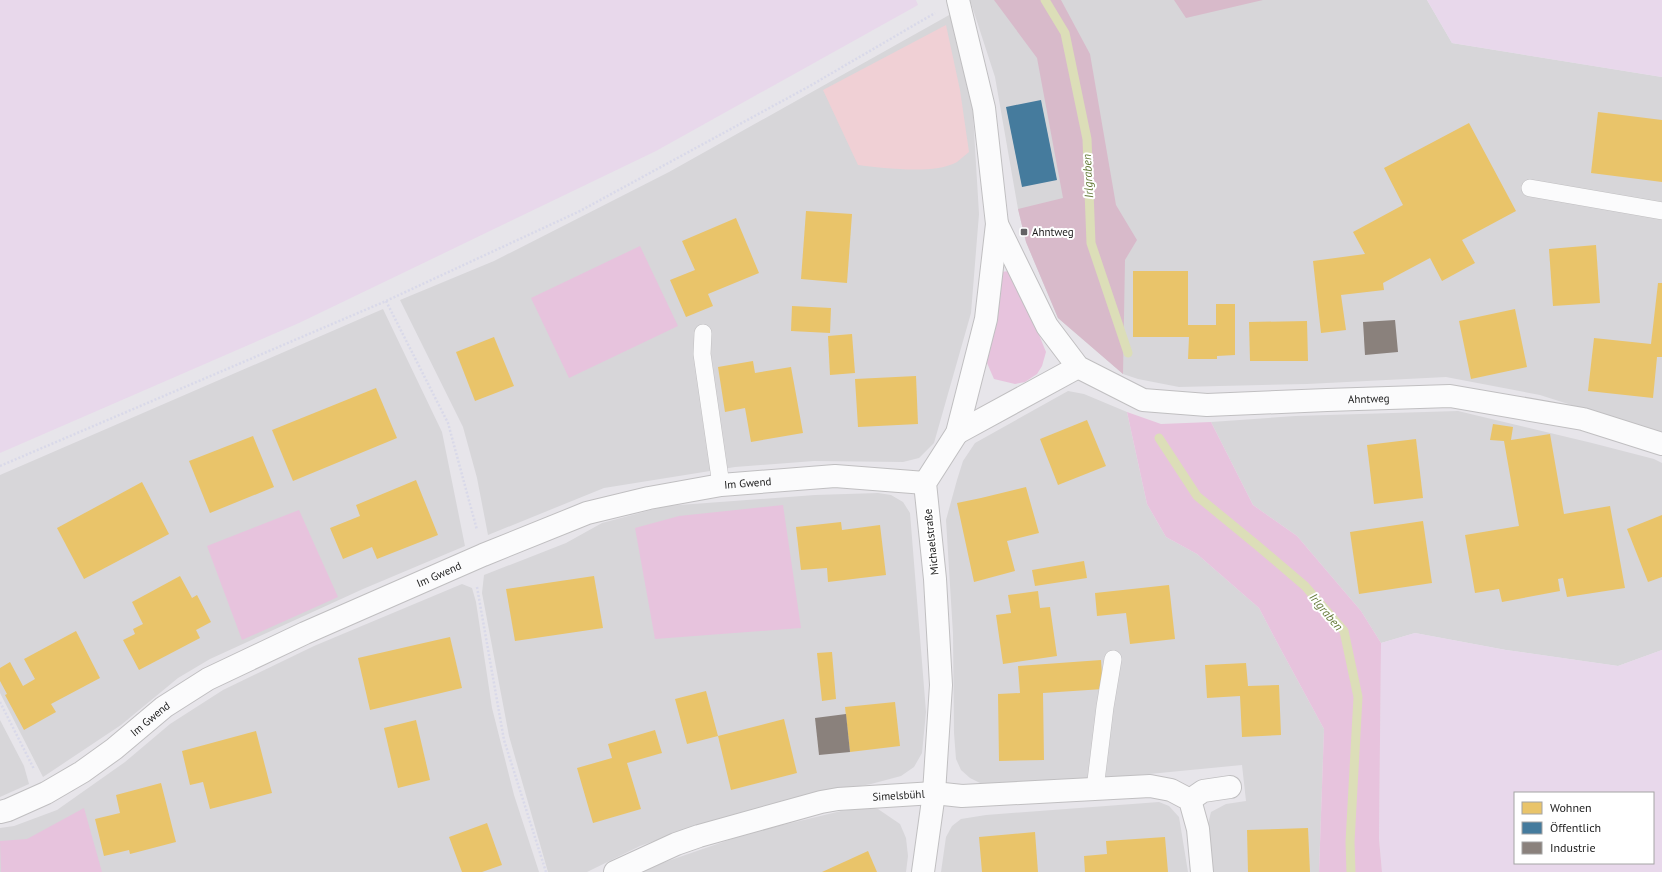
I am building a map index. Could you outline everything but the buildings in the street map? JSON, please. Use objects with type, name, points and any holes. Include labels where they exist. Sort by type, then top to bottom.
[{"type":"street","points":[[925,483],[957,433],[986,319],[997,224],[984,108],[958,0]]},
{"type":"street","name":"Ahntweg","points":[[997,224],[1047,326],[1078,367],[1143,400],[1207,405],[1450,396],[1583,419],[1662,444]]},
{"type":"street","points":[[957,433],[1078,367]]},
{"type":"street","name":"Im Gwend","points":[[0,812],[8,810],[46,793],[114,749],[164,707],[208,679],[305,633],[484,555],[587,513],[649,498],[720,485],[835,476],[925,483]]},
{"type":"street","name":"Michaelstraße","points":[[923,872],[934,793],[941,685],[935,579],[925,483]]},
{"type":"street","name":"Simelsbühl","points":[[615,872],[676,844],[699,836],[820,802],[838,799],[934,793],[962,796],[1150,786],[1171,790],[1190,800]]},
{"type":"street","points":[[1202,872],[1198,829],[1190,800],[1203,791],[1230,787]]},
{"type":"lane","points":[[1530,188],[1662,211]]},
{"type":"lane","points":[[703,333],[702,354],[720,485]]},
{"type":"lane","points":[[1095,789],[1105,707],[1113,659]]},
{"type":"path","points":[[0,466],[386,301],[580,211],[808,87],[958,0]]},
{"type":"path","points":[[0,702],[46,793]]},
{"type":"shaded area","points":[[0,0],[916,0],[918,5],[656,151],[299,323],[0,453]]},
{"type":"shaded area","points":[[970,0],[1427,0],[1452,43],[1662,77],[1662,434],[1540,395],[1446,377],[1307,384],[1179,387],[1138,379],[1123,374],[1058,318],[1026,242],[1018,209],[995,77]]},
{"type":"shaded area","points":[[994,0],[1061,0],[1090,54],[1116,205],[1137,240],[1125,260],[1123,374],[1058,318],[1026,242],[1018,209],[1063,198],[1037,58]]},
{"type":"shaded area","points":[[1174,0],[1263,0],[1186,18]]},
{"type":"shaded area","points":[[1427,0],[1662,0],[1662,77],[1452,43]]},
{"type":"shaded area","points":[[951,14],[965,63],[973,114],[979,214],[971,313],[934,443],[919,458],[903,462],[814,461],[735,467],[604,488],[488,535],[477,478],[463,427],[400,300],[494,261],[669,172]]},
{"type":"shaded area","points":[[946,25],[960,90],[969,152],[957,162],[947,166],[935,168],[909,170],[858,165],[823,90]]},
{"type":"shaded area","points":[[640,246],[678,326],[569,378],[531,298]]},
{"type":"shaded area","points":[[1009,271],[1027,305],[1046,352],[1042,366],[1037,374],[1025,382],[1015,384],[994,379],[987,363],[986,352],[1001,272]]},
{"type":"shaded area","points":[[383,309],[442,432],[465,546],[363,589],[210,659],[178,678],[121,725],[43,777],[0,693],[0,475]]},
{"type":"shaded area","points":[[1068,391],[1084,394],[1127,412],[1147,504],[1166,537],[1197,554],[1259,608],[1324,729],[1319,872],[1211,872],[1207,828],[1211,812],[1226,804],[1246,801],[1242,765],[1108,778],[984,785],[970,778],[961,770],[956,759],[954,733],[953,634],[946,520],[957,480],[963,461],[975,443]]},
{"type":"shaded area","points":[[1458,411],[1592,443],[1654,459],[1662,463],[1662,650],[1618,666],[1506,650],[1415,633],[1381,643],[1361,611],[1297,536],[1253,505],[1211,422],[1295,416]]},
{"type":"shaded area","points":[[1127,412],[1161,424],[1211,422],[1253,505],[1297,536],[1361,611],[1381,643],[1379,839],[1382,872],[1319,872],[1324,729],[1259,608],[1197,554],[1166,537],[1147,504]]},
{"type":"shaded area","points":[[878,493],[891,495],[903,502],[910,513],[926,712],[922,753],[914,767],[901,776],[871,784],[806,796],[718,819],[640,846],[587,872],[548,872],[509,736],[482,593],[484,575],[566,543],[602,523],[666,506],[815,495]]},
{"type":"shaded area","points":[[783,505],[801,628],[655,639],[635,528],[679,516]]},
{"type":"shaded area","points":[[299,510],[338,597],[242,640],[207,546]]},
{"type":"shaded area","points":[[462,584],[472,588],[476,602],[492,708],[514,795],[539,872],[0,872],[0,828],[14,826],[57,810],[125,762],[170,724],[223,690],[314,646]]},
{"type":"shaded area","points":[[1415,633],[1506,650],[1618,666],[1662,650],[1662,872],[1382,872],[1379,839],[1381,643]]},
{"type":"shaded area","points":[[0,720],[24,766],[29,784],[0,797]]},
{"type":"shaded area","points":[[1159,802],[1169,806],[1179,817],[1188,872],[941,872],[946,837],[952,826],[961,819],[986,815]]},
{"type":"shaded area","points":[[871,807],[878,809],[900,824],[906,838],[908,856],[906,872],[636,872],[749,833],[841,811]]},
{"type":"shaded area","points":[[84,808],[102,872],[1,872],[0,841],[27,839]]},
{"type":"waterway","name":"Irlgraben","points":[[1045,0],[1065,33],[1087,139],[1091,243],[1128,353]]},
{"type":"waterway","name":"Irlgraben","points":[[1159,438],[1197,496],[1305,586],[1344,631],[1358,697],[1350,842],[1351,872]]},
{"type":"place","name":"Ahntweg","points":[[1024,232]]}]
